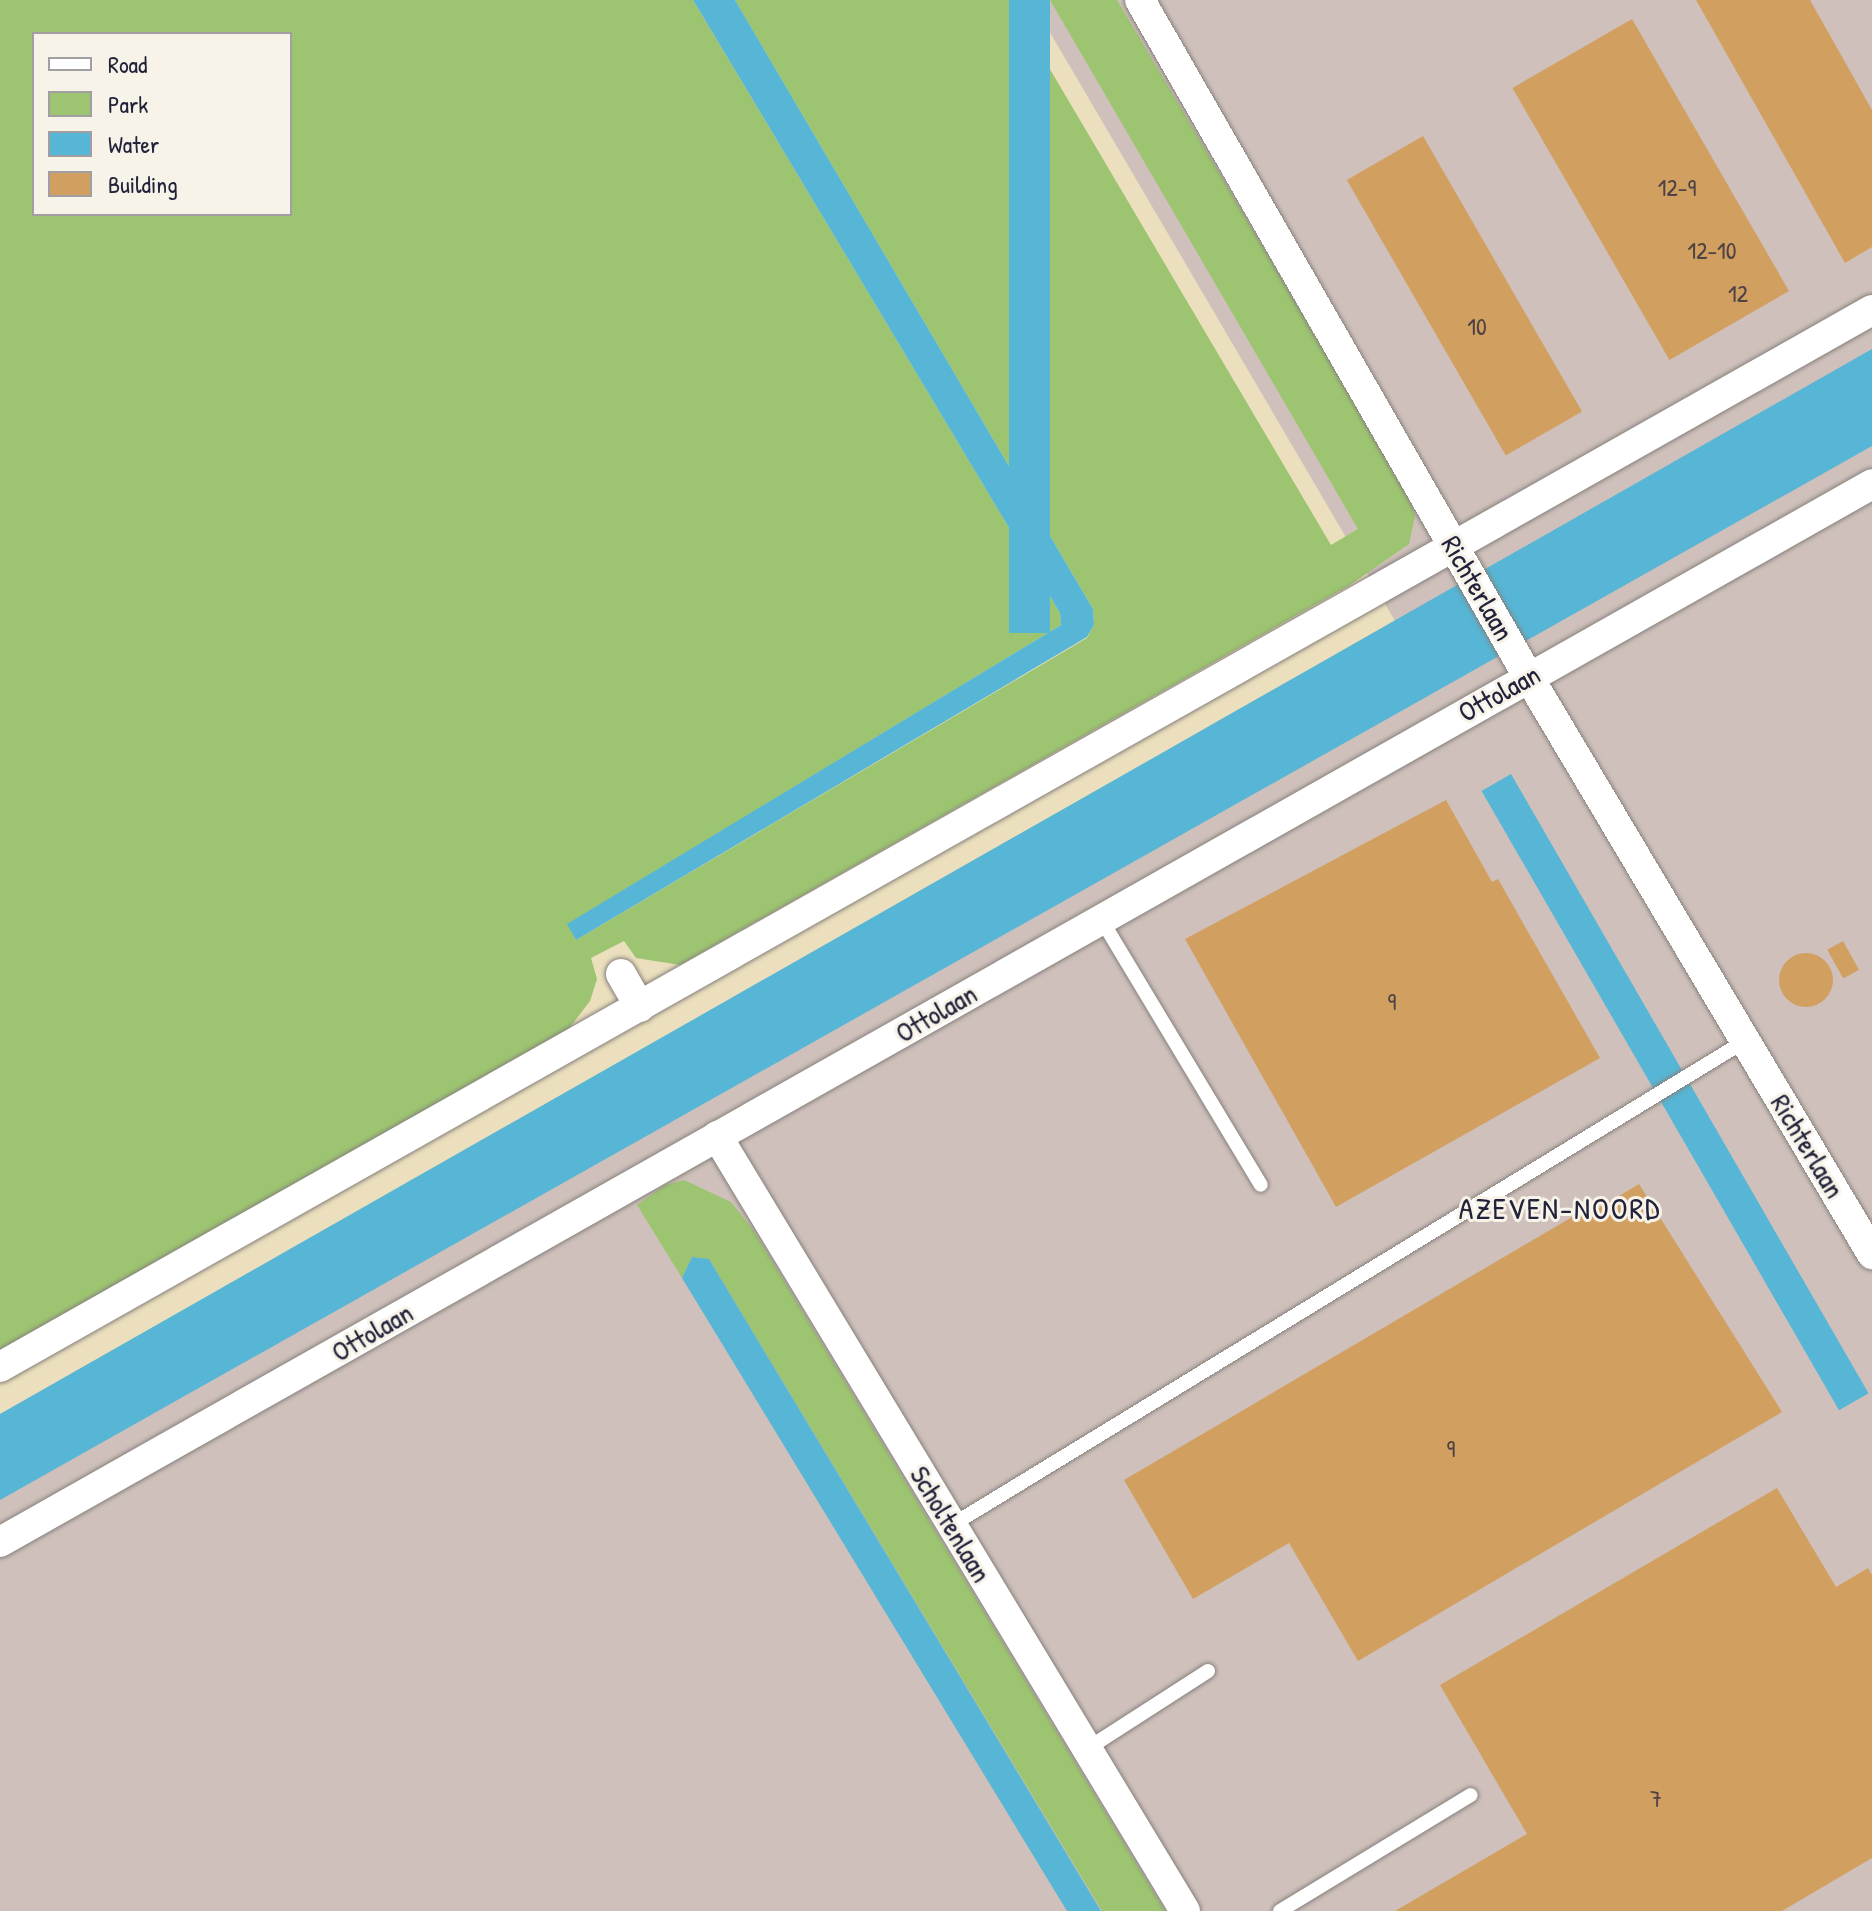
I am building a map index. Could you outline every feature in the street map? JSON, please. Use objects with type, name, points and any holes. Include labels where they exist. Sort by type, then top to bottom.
[{"type":"street","name":"Richterlaan","points":[[1140,0],[1525,670],[1872,1254]]},
{"type":"street","points":[[0,1367],[640,1007],[1459,556],[1872,310]]},
{"type":"street","name":"Ottolaan","points":[[0,1542],[1101,919],[1525,670],[1872,484]]},
{"type":"street","points":[[621,974],[640,1007]]},
{"type":"street","name":"Scholtenlaan","points":[[717,1136],[1185,1911]]},
{"type":"lane","points":[[1101,919],[1261,1185]]},
{"type":"lane","points":[[952,1525],[1745,1041]]},
{"type":"lane","points":[[1087,1749],[1208,1671]]},
{"type":"lane","points":[[1280,1911],[1471,1795]]},
{"type":"shaded area","points":[[1031,0],[1872,0],[1872,1911],[0,1911],[0,1451],[1415,655]]},
{"type":"green space","points":[[0,0],[693,0],[1060,613],[1061,625],[568,924],[576,940],[1087,638],[1094,625],[1093,609],[735,0],[1009,0],[1331,545],[1358,529],[1050,0],[1117,0],[1408,492],[1415,516],[1409,544],[1350,585],[680,965],[636,958],[624,941],[591,958],[597,979],[590,1001],[568,1030],[0,1351]]},
{"type":"green space","points":[[684,1180],[731,1202],[754,1231],[1165,1911],[1102,1911],[709,1259],[692,1257],[682,1278],[637,1205],[665,1185]]},
{"type":"water","points":[[693,0],[735,0],[1093,609],[1094,625],[1087,637],[576,940],[567,924],[1061,625],[1060,613]]},
{"type":"water","points":[[1009,0],[1050,0],[1050,633],[1009,633]]},
{"type":"water","points":[[1872,349],[1872,446],[0,1500],[0,1414]]},
{"type":"water","points":[[1511,774],[1868,1393],[1839,1410],[1482,791]]},
{"type":"water","points":[[692,1257],[709,1259],[1101,1911],[1067,1911],[682,1278]]},
{"type":"building","points":[[1696,0],[1810,0],[1872,110],[1872,247],[1845,263]]},
{"type":"building","points":[[1632,19],[1789,291],[1669,360],[1512,88]]},
{"type":"building","points":[[1423,136],[1582,411],[1506,455],[1347,180]]},
{"type":"building","points":[[1446,800],[1492,882],[1498,879],[1600,1058],[1336,1207],[1185,939]]},
{"type":"building","points":[[1843,941],[1859,970],[1843,979],[1827,950]]},
{"type":"building","points":[[1806,953],[1825,961],[1833,980],[1825,999],[1806,1007],[1787,999],[1779,980],[1787,961]]},
{"type":"building","points":[[1639,1184],[1782,1412],[1358,1661],[1289,1543],[1193,1599],[1124,1480],[1596,1203],[1599,1208]]},
{"type":"building","points":[[1777,1488],[1836,1587],[1868,1568],[1872,1575],[1872,1858],[1782,1911],[1395,1911],[1527,1834],[1440,1685]]},
{"type":"district","name":"AZEVEN-NOORD","points":[[1560,1208]]}]
